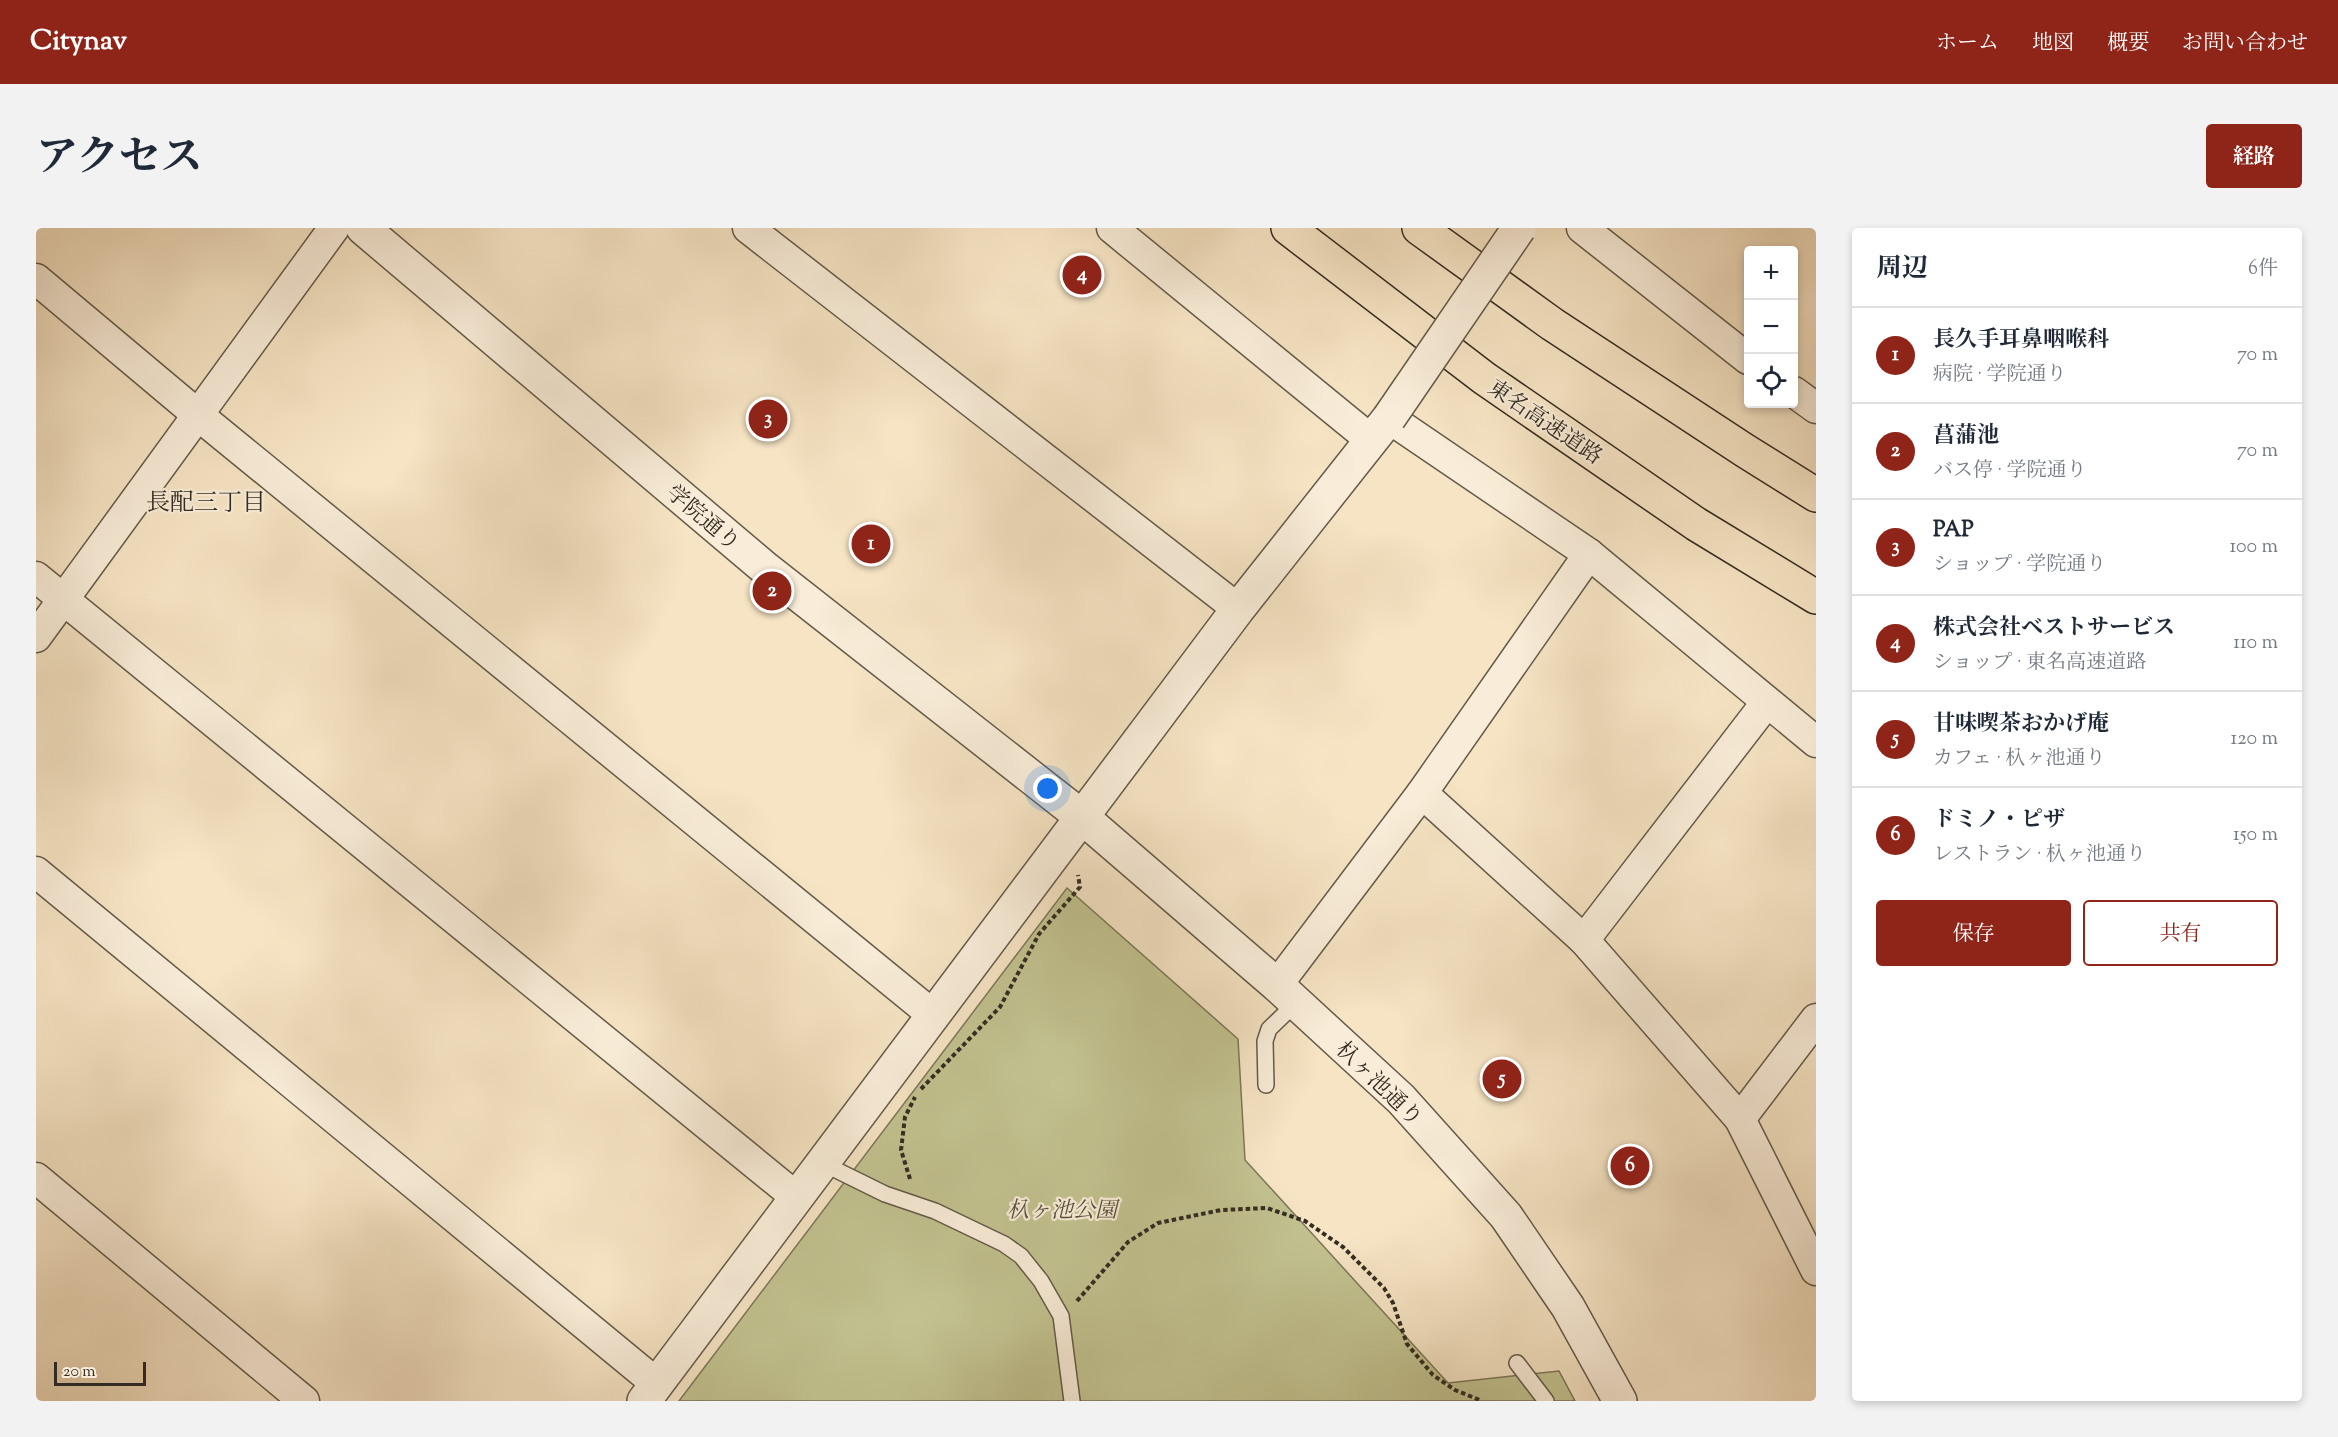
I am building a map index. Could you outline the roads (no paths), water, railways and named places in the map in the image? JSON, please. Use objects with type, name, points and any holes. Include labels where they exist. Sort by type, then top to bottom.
[{"type":"highway","name":"東名高速道路","points":[[1288,228],[1484,378],[1696,524],[1816,597]]},
{"type":"highway","points":[[1419,228],[1551,324],[1816,495]]},
{"type":"street","points":[[36,637],[334,228]]},
{"type":"street","name":"学院通り","points":[[363,228],[766,569],[1082,817]]},
{"type":"street","points":[[748,228],[1238,609]]},
{"type":"street","points":[[1112,228],[1380,429],[1589,554],[1816,742]]},
{"type":"street","points":[[36,872],[651,1393],[1238,609],[1380,429],[1519,228]]},
{"type":"street","points":[[1582,228],[1744,355]]},
{"type":"street","points":[[36,279],[198,415],[933,1014]]},
{"type":"street","points":[[1798,395],[1816,408]]},
{"type":"street","points":[[1286,994],[1422,793],[1589,554]]},
{"type":"street","points":[[36,577],[796,1197]]},
{"type":"street","points":[[1584,940],[1767,702]]},
{"type":"street","points":[[1422,793],[1584,940],[1740,1119],[1816,1270]]},
{"type":"street","name":"杁ヶ池通り","points":[[1082,817],[1286,994],[1401,1099],[1506,1216],[1568,1307],[1620,1401]]},
{"type":"street","points":[[1740,1119],[1816,1019]]},
{"type":"street","points":[[36,1178],[304,1401]]},
{"type":"lane","points":[[1266,1084],[1265,1041],[1286,994]]},
{"type":"lane","points":[[822,1162],[885,1194],[919,1205],[1004,1244],[1021,1256],[1041,1281],[1061,1316],[1072,1401]]},
{"type":"lane","points":[[1517,1363],[1546,1401]]},
{"type":"place","name":"株式会社ベストサービス","points":[[1082,275]]},
{"type":"place","name":"PAP","points":[[768,419]]},
{"type":"place","name":"長久手耳鼻咽喉科","points":[[871,544]]},
{"type":"place","name":"菖蒲池","points":[[772,591]]},
{"type":"place","name":"甘味喫茶おかげ庵","points":[[1502,1079]]},
{"type":"place","name":"ドミノ・ピザ","points":[[1630,1166]]},
{"type":"district","name":"長配三丁目","points":[[206,502]]},
{"type":"park label","name":"杁ヶ池公園","points":[[1062,1209]]}]
